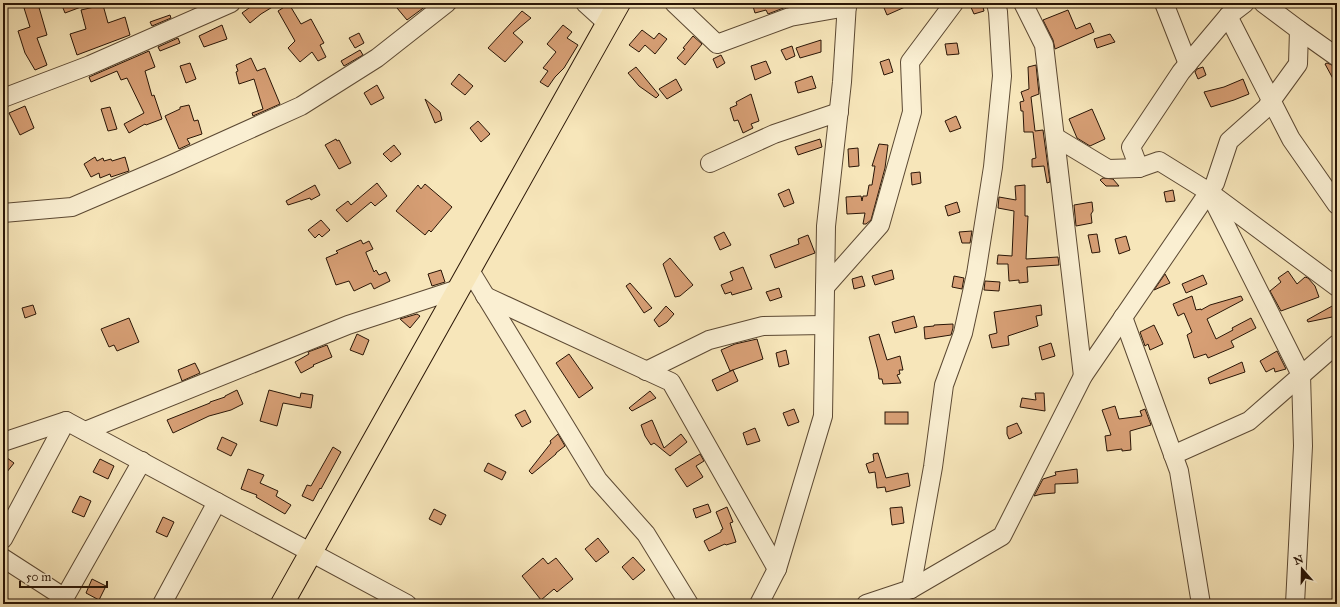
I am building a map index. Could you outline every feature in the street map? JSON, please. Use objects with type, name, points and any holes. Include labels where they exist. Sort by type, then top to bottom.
[{"type":"main road","points":[[282,604],[619,3]]},
{"type":"street","points":[[3,98],[90,65],[231,3]]},
{"type":"street","points":[[3,213],[72,207],[178,162],[301,106],[377,58],[447,3]]},
{"type":"street","points":[[584,3],[607,23]]},
{"type":"street","points":[[674,3],[717,44],[790,18],[847,5],[842,82],[826,226],[823,416],[777,569],[759,604]]},
{"type":"street","points":[[824,287],[880,225],[912,112],[910,62],[954,3]]},
{"type":"street","points":[[911,589],[933,467],[944,385],[963,333],[976,274],[993,167],[1002,76],[998,12],[996,3]]},
{"type":"street","points":[[1023,3],[1044,44],[1083,376]]},
{"type":"street","points":[[1164,3],[1188,64]]},
{"type":"street","points":[[1139,168],[1131,146],[1181,72],[1228,16],[1246,3]]},
{"type":"street","points":[[1263,3],[1337,57]]},
{"type":"street","points":[[1228,16],[1291,139],[1337,205]]},
{"type":"street","points":[[866,604],[911,589],[1002,536],[1083,376],[1215,183],[1229,141],[1266,108],[1298,64],[1299,30]]},
{"type":"street","points":[[710,163],[774,134],[839,112]]},
{"type":"street","points":[[1055,137],[1108,168],[1139,168],[1159,161],[1209,192],[1337,287]]},
{"type":"street","points":[[1209,192],[1300,375],[1303,446],[1295,604]]},
{"type":"street","points":[[469,269],[598,480],[646,534],[689,604]]},
{"type":"street","points":[[85,431],[348,324],[458,289]]},
{"type":"street","points":[[485,296],[671,382],[777,569]]},
{"type":"street","points":[[1123,317],[1179,471],[1201,604]]},
{"type":"street","points":[[646,371],[708,340],[763,326],[824,325]]},
{"type":"street","points":[[1173,455],[1249,421],[1337,344]]},
{"type":"street","points":[[3,539],[66,421]]},
{"type":"street","points":[[3,442],[66,421],[407,604]]},
{"type":"street","points":[[3,558],[63,601],[142,461]]},
{"type":"street","points":[[162,604],[217,502]]},
{"type":"building","points":[[61,3],[89,3],[89,4],[65,13]]},
{"type":"building","points":[[256,3],[279,3],[250,23],[242,13]]},
{"type":"building","points":[[402,3],[430,3],[407,20],[397,8]]},
{"type":"building","points":[[752,3],[799,3],[799,5],[786,7],[768,14],[766,10],[755,13]]},
{"type":"building","points":[[882,3],[914,3],[887,15]]},
{"type":"building","points":[[969,3],[982,3],[984,11],[974,14]]},
{"type":"building","points":[[38,4],[47,35],[37,38],[47,65],[35,70],[25,53],[18,31],[30,27],[24,8]]},
{"type":"building","points":[[289,4],[301,24],[311,19],[324,43],[320,45],[326,57],[318,61],[312,52],[300,62],[288,48],[295,41],[278,11]]},
{"type":"building","points":[[103,5],[108,23],[125,17],[130,35],[77,55],[70,34],[86,29],[81,10]]},
{"type":"building","points":[[1068,10],[1076,29],[1090,23],[1094,32],[1055,49],[1053,40],[1043,20]]},
{"type":"building","points":[[522,11],[531,18],[513,33],[523,42],[505,62],[488,48]]},
{"type":"building","points":[[170,15],[171,18],[152,26],[150,22]]},
{"type":"building","points":[[222,25],[227,39],[204,47],[199,36]]},
{"type":"building","points":[[563,25],[572,32],[567,38],[578,45],[564,68],[548,87],[540,82],[548,71],[543,68],[556,52],[547,44]]},
{"type":"building","points":[[642,30],[654,39],[659,33],[667,39],[655,54],[645,45],[639,52],[629,45]]},
{"type":"building","points":[[359,33],[364,43],[355,48],[349,38]]},
{"type":"building","points":[[1110,34],[1115,42],[1097,48],[1094,39]]},
{"type":"building","points":[[693,36],[702,44],[685,65],[677,58]]},
{"type":"building","points":[[178,38],[180,43],[160,51],[158,47]]},
{"type":"building","points":[[821,40],[821,52],[800,58],[796,48]]},
{"type":"building","points":[[957,43],[959,54],[947,55],[945,44]]},
{"type":"building","points":[[792,46],[795,56],[786,60],[781,50]]},
{"type":"building","points":[[360,50],[363,55],[344,66],[341,61]]},
{"type":"building","points":[[149,51],[155,67],[145,71],[152,96],[154,95],[162,119],[146,125],[145,124],[129,133],[124,124],[144,113],[127,78],[121,80],[117,71],[91,82],[89,77]]},
{"type":"building","points":[[721,55],[725,63],[717,68],[713,59]]},
{"type":"building","points":[[251,58],[257,71],[265,68],[280,104],[253,116],[252,113],[263,109],[254,79],[239,84],[236,72],[238,71],[236,65]]},
{"type":"building","points":[[889,59],[893,72],[884,75],[880,62]]},
{"type":"building","points":[[766,61],[771,73],[755,80],[751,66]]},
{"type":"building","points":[[190,63],[196,79],[186,83],[180,66]]},
{"type":"building","points":[[1327,63],[1337,67],[1337,86],[1325,64]]},
{"type":"building","points":[[1036,65],[1039,94],[1031,97],[1035,131],[1043,130],[1050,182],[1047,183],[1044,166],[1032,167],[1032,159],[1036,158],[1033,132],[1024,132],[1023,111],[1021,111],[1020,102],[1024,101],[1021,92],[1029,89],[1028,67]]},
{"type":"building","points":[[636,67],[659,95],[656,98],[639,86],[628,73]]},
{"type":"building","points":[[1203,67],[1206,75],[1198,79],[1195,72],[1197,69]]},
{"type":"building","points":[[459,74],[473,86],[465,95],[451,84]]},
{"type":"building","points":[[812,76],[816,88],[798,93],[795,82]]},
{"type":"building","points":[[676,79],[682,90],[667,99],[659,89]]},
{"type":"building","points":[[1243,79],[1249,94],[1211,107],[1204,92],[1224,87]]},
{"type":"building","points":[[377,85],[384,98],[371,105],[364,93]]},
{"type":"building","points":[[751,94],[759,121],[751,124],[753,128],[743,133],[738,120],[734,121],[730,108],[737,105],[736,102]]},
{"type":"building","points":[[425,99],[440,112],[442,120],[435,123]]},
{"type":"building","points":[[189,105],[194,121],[198,120],[202,134],[187,139],[190,144],[179,149],[165,116],[180,109],[180,107]]},
{"type":"building","points":[[25,106],[34,128],[20,135],[9,113]]},
{"type":"building","points":[[110,107],[117,129],[108,131],[101,109]]},
{"type":"building","points":[[1092,109],[1105,139],[1090,146],[1077,138],[1069,119]]},
{"type":"building","points":[[956,116],[961,128],[950,132],[945,121]]},
{"type":"building","points":[[478,121],[490,134],[481,142],[470,128]]},
{"type":"building","points":[[336,139],[337,141],[339,140],[351,163],[339,169],[325,145]]},
{"type":"building","points":[[820,139],[822,147],[798,155],[795,147]]},
{"type":"building","points":[[879,144],[888,145],[885,168],[871,220],[866,224],[863,224],[865,213],[847,214],[846,197],[861,196],[862,201],[863,196],[867,196],[869,185],[872,185],[875,166],[872,166]]},
{"type":"building","points":[[394,145],[401,154],[391,162],[383,154]]},
{"type":"building","points":[[858,148],[859,166],[849,167],[848,149]]},
{"type":"building","points":[[95,157],[97,161],[103,158],[104,161],[111,159],[112,161],[125,157],[129,171],[111,177],[110,174],[100,178],[99,173],[91,177],[84,164]]},
{"type":"building","points":[[920,172],[921,183],[912,185],[911,173]]},
{"type":"building","points":[[1103,178],[1113,179],[1119,186],[1106,186],[1100,180]]},
{"type":"building","points":[[377,183],[387,196],[375,206],[371,202],[347,222],[336,210],[348,201],[351,205]]},
{"type":"building","points":[[425,184],[452,207],[431,232],[429,230],[425,235],[396,211],[418,185],[421,189]]},
{"type":"building","points":[[315,185],[320,195],[311,200],[310,198],[288,205],[286,201]]},
{"type":"building","points":[[1025,185],[1025,216],[1028,216],[1026,259],[1058,257],[1059,265],[1027,267],[1028,282],[1019,283],[1019,280],[1009,281],[1008,264],[997,264],[998,255],[1012,256],[1014,211],[998,208],[999,197],[1016,200],[1015,186]]},
{"type":"building","points":[[789,189],[794,203],[784,207],[778,194]]},
{"type":"building","points":[[1173,190],[1175,201],[1166,202],[1164,192]]},
{"type":"building","points":[[957,202],[960,212],[948,216],[945,206]]},
{"type":"building","points":[[1092,202],[1092,223],[1076,226],[1074,205]]},
{"type":"building","points":[[321,220],[330,230],[322,237],[319,234],[315,238],[308,230]]},
{"type":"building","points":[[972,231],[970,243],[962,243],[959,232]]},
{"type":"building","points":[[724,232],[731,245],[720,250],[714,237]]},
{"type":"building","points":[[1097,234],[1100,252],[1092,253],[1088,235]]},
{"type":"building","points":[[808,235],[815,253],[775,268],[770,255],[799,244],[798,239]]},
{"type":"building","points":[[1126,236],[1130,250],[1119,254],[1115,239]]},
{"type":"building","points":[[361,240],[363,244],[369,241],[373,249],[366,253],[374,272],[376,270],[379,275],[386,272],[390,281],[374,289],[371,283],[354,291],[349,281],[336,285],[326,258],[338,253],[336,251]]},
{"type":"building","points":[[670,258],[693,285],[680,296],[675,297],[663,264]]},
{"type":"building","points":[[743,267],[752,289],[732,295],[731,292],[725,294],[721,285],[733,280],[730,272]]},
{"type":"building","points":[[441,270],[445,282],[432,286],[428,274]]},
{"type":"building","points":[[892,270],[894,279],[875,285],[872,276]]},
{"type":"building","points":[[1288,271],[1297,284],[1305,277],[1308,278],[1315,286],[1319,297],[1281,311],[1270,291],[1281,282],[1278,278]]},
{"type":"building","points":[[1165,274],[1170,283],[1154,290]]},
{"type":"building","points":[[1203,275],[1207,284],[1186,293],[1182,284]]},
{"type":"building","points":[[862,276],[865,286],[854,289],[852,279]]},
{"type":"building","points":[[954,276],[964,278],[962,289],[952,287]]},
{"type":"building","points":[[985,281],[1000,282],[999,291],[984,290]]},
{"type":"building","points":[[630,283],[652,308],[644,313],[626,286]]},
{"type":"building","points":[[779,288],[782,297],[770,301],[766,292]]},
{"type":"building","points":[[1192,296],[1196,310],[1201,310],[1210,305],[1241,296],[1243,300],[1207,319],[1216,339],[1233,330],[1232,328],[1251,318],[1256,328],[1231,341],[1234,347],[1208,358],[1206,354],[1194,358],[1187,335],[1192,332],[1184,313],[1178,316],[1173,304]]},
{"type":"building","points":[[33,305],[36,314],[25,318],[22,308]]},
{"type":"building","points":[[1041,305],[1042,315],[1036,316],[1038,326],[1008,336],[1009,345],[992,348],[989,335],[997,333],[994,312]]},
{"type":"building","points":[[1334,305],[1337,310],[1337,316],[1308,322],[1307,320]]},
{"type":"building","points":[[666,306],[674,314],[667,322],[659,327],[654,320]]},
{"type":"building","points":[[417,314],[420,316],[410,328],[400,319]]},
{"type":"building","points":[[914,316],[917,327],[895,333],[892,322]]},
{"type":"building","points":[[129,318],[139,342],[117,351],[114,345],[109,347],[101,329]]},
{"type":"building","points":[[953,324],[951,335],[925,339],[924,327]]},
{"type":"building","points":[[1154,325],[1163,344],[1150,350],[1148,344],[1145,346],[1140,332]]},
{"type":"building","points":[[357,334],[369,340],[363,355],[350,350]]},
{"type":"building","points":[[879,334],[887,360],[900,356],[903,370],[899,370],[900,374],[897,375],[901,383],[883,384],[882,379],[879,379],[869,337]]},
{"type":"building","points":[[757,339],[763,359],[730,371],[721,350],[735,344]]},
{"type":"building","points":[[1051,343],[1055,356],[1042,360],[1039,347]]},
{"type":"building","points":[[327,345],[332,357],[313,365],[314,366],[301,373],[295,362],[309,354],[308,352]]},
{"type":"building","points":[[786,350],[789,364],[779,367],[776,353]]},
{"type":"building","points":[[1277,351],[1286,369],[1275,372],[1274,368],[1266,372],[1260,361]]},
{"type":"building","points":[[569,354],[593,388],[579,398],[556,363]]},
{"type":"building","points":[[1242,362],[1245,372],[1210,384],[1208,378]]},
{"type":"building","points":[[195,363],[200,373],[182,381],[178,370]]},
{"type":"building","points":[[733,370],[738,381],[717,391],[712,380]]},
{"type":"building","points":[[237,390],[243,404],[231,410],[209,416],[173,433],[167,420],[225,397]]},
{"type":"building","points":[[269,390],[300,398],[301,393],[313,395],[311,408],[283,403],[277,426],[260,421]]},
{"type":"building","points":[[650,391],[656,398],[632,411],[629,408]]},
{"type":"building","points":[[1035,393],[1044,393],[1045,411],[1020,407],[1022,398],[1036,400]]},
{"type":"building","points":[[1115,406],[1119,419],[1142,416],[1140,411],[1145,409],[1151,425],[1130,431],[1131,450],[1122,451],[1122,449],[1107,451],[1105,436],[1111,435],[1102,410]]},
{"type":"building","points":[[794,409],[799,422],[788,426],[783,413]]},
{"type":"building","points":[[525,410],[531,422],[522,427],[515,415]]},
{"type":"building","points":[[885,412],[908,412],[908,424],[885,424]]},
{"type":"building","points":[[652,420],[664,448],[681,434],[687,442],[670,456],[654,443],[651,445],[645,436],[641,425]]},
{"type":"building","points":[[1017,423],[1022,433],[1009,439],[1007,427]]},
{"type":"building","points":[[755,428],[760,441],[747,445],[743,433]]},
{"type":"building","points":[[558,434],[565,446],[532,474],[529,471],[551,443],[550,441]]},
{"type":"building","points":[[222,437],[237,444],[231,456],[217,449]]},
{"type":"building","points":[[333,447],[341,452],[321,489],[320,488],[313,501],[302,496],[307,485],[311,486]]},
{"type":"building","points":[[878,453],[886,478],[908,473],[910,486],[886,492],[885,487],[877,488],[875,472],[869,473],[866,464],[874,461],[873,454]]},
{"type":"building","points":[[700,454],[704,461],[696,466],[703,477],[687,487],[675,469]]},
{"type":"building","points":[[3,455],[14,463],[3,477]]},
{"type":"building","points":[[100,459],[114,466],[108,479],[93,472]]},
{"type":"building","points":[[488,463],[506,472],[502,480],[484,471]]},
{"type":"building","points":[[248,469],[264,475],[260,483],[278,491],[276,496],[291,505],[285,514],[256,497],[257,495],[241,489]]},
{"type":"building","points":[[1077,469],[1078,483],[1055,484],[1055,493],[1034,496],[1043,479],[1056,475],[1055,472]]},
{"type":"building","points":[[80,496],[91,501],[84,517],[72,512]]},
{"type":"building","points":[[708,504],[711,512],[696,518],[693,509]]},
{"type":"building","points":[[727,507],[733,522],[730,523],[736,542],[725,544],[709,551],[704,541],[721,532],[723,529],[716,512]]},
{"type":"building","points":[[902,507],[904,523],[892,525],[890,508]]},
{"type":"building","points":[[434,509],[446,515],[441,525],[429,519]]},
{"type":"building","points":[[163,517],[174,522],[167,537],[156,532]]},
{"type":"building","points":[[598,538],[609,552],[596,562],[585,549]]},
{"type":"building","points":[[633,557],[645,570],[633,580],[622,567]]},
{"type":"building","points":[[543,558],[548,564],[556,558],[573,579],[557,592],[554,589],[541,600],[522,576]]},
{"type":"building","points":[[92,579],[106,586],[99,600],[86,593]]}]
